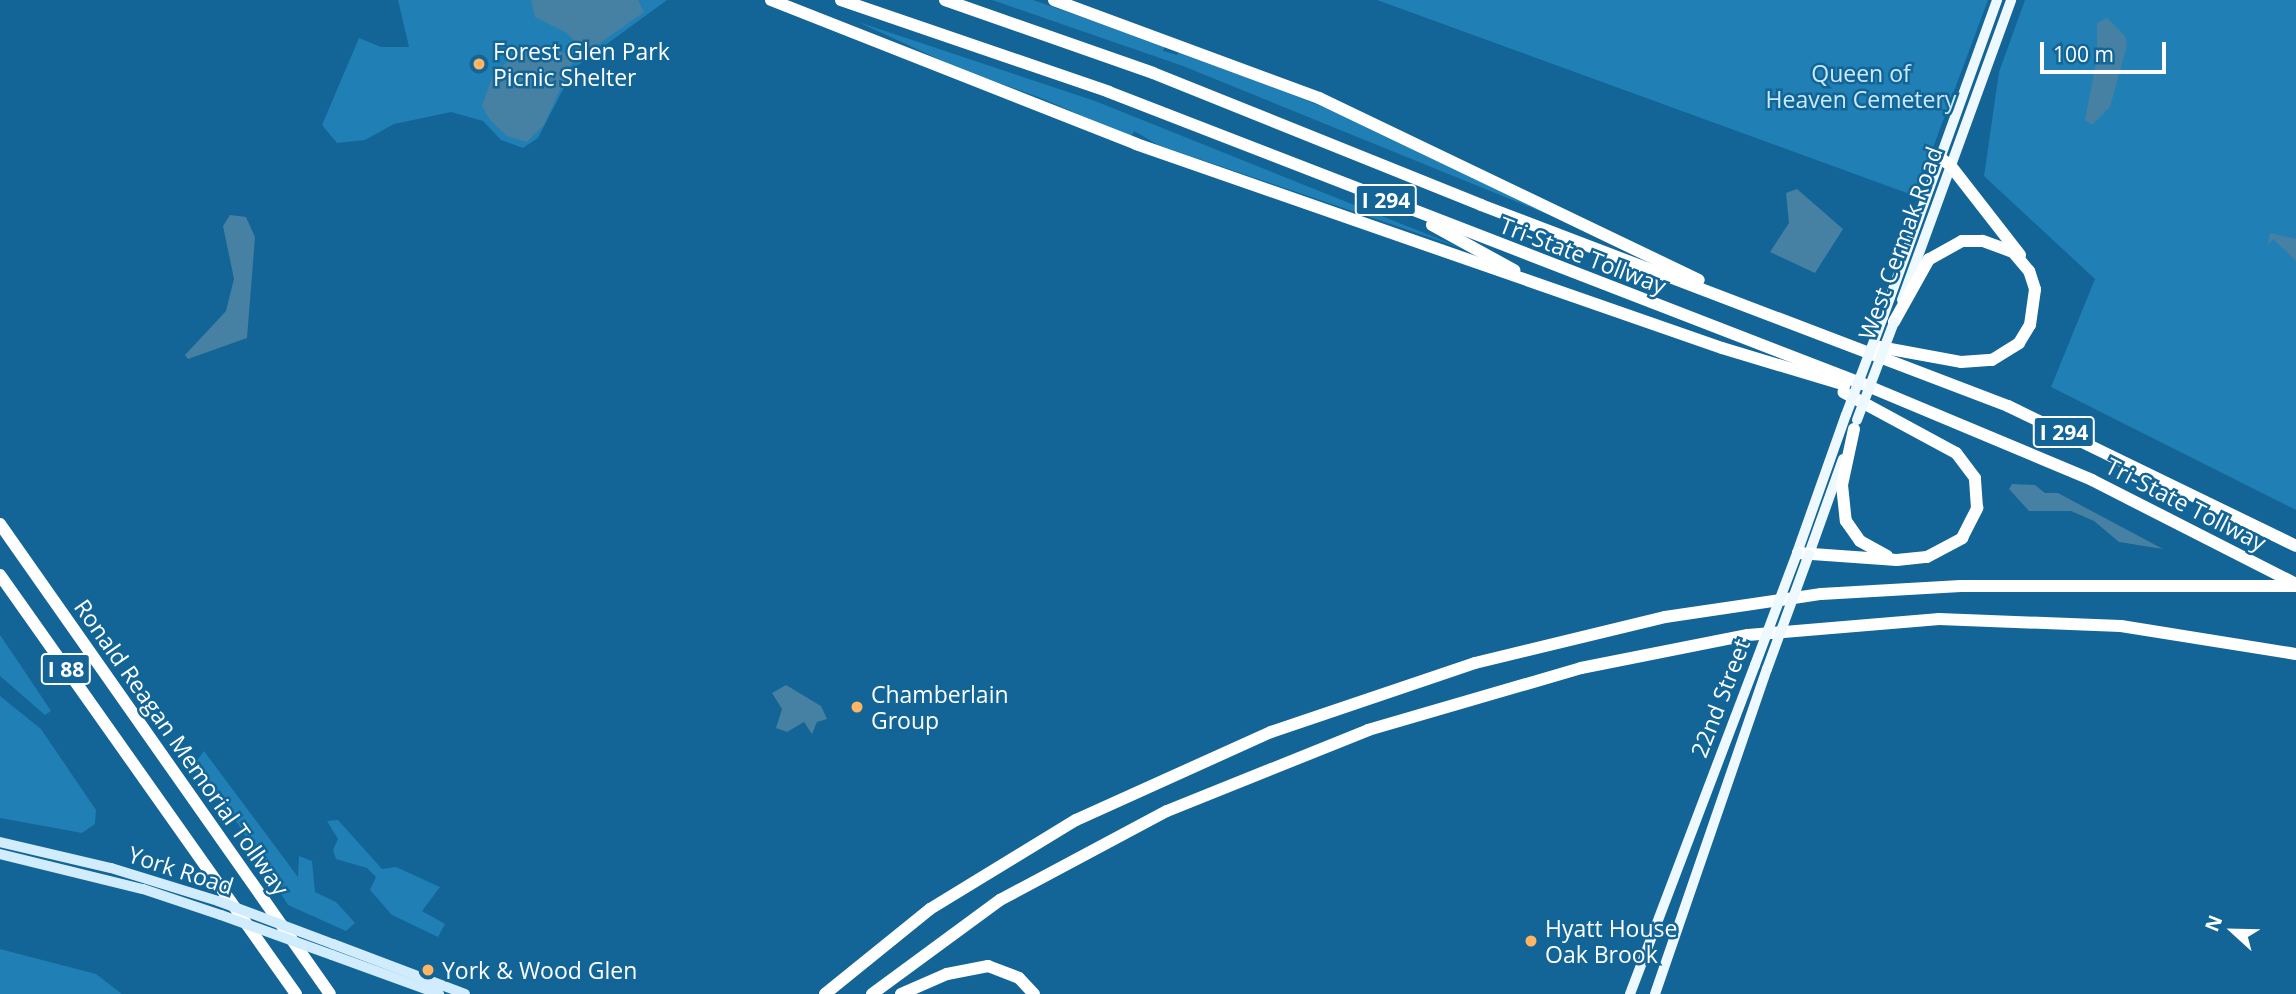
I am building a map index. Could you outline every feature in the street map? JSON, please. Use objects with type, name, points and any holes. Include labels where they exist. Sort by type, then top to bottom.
[{"type":"highway","points":[[771,0],[1124,139],[1567,295],[1795,371],[1928,411]]},
{"type":"highway","name":"Tri-State Tollway","points":[[841,0],[1109,92],[1928,411],[2092,480],[2296,585]]},
{"type":"highway","name":"Tri-State Tollway","points":[[945,0],[1153,72],[1493,210],[1759,309],[2038,419],[2296,546]]},
{"type":"highway","points":[[1054,0],[1319,98],[1759,309]]},
{"type":"highway","points":[[1824,334],[1936,359],[1992,360],[2019,342],[2030,325],[2035,289],[2029,271],[1945,162]]},
{"type":"highway","points":[[1408,209],[1468,246],[1567,295]]},
{"type":"highway","points":[[1888,319],[1916,278],[1943,248],[1962,241],[1990,243],[2013,252],[2029,271]]},
{"type":"highway","points":[[1795,371],[1934,438],[1956,453],[1975,478],[1978,508],[1962,538],[1937,554],[1897,560],[1803,553]]},
{"type":"highway","points":[[1856,424],[1842,485],[1846,521],[1860,541],[1897,560]]},
{"type":"highway","name":"Ronald Reagan Memorial Tollway","points":[[0,524],[330,994]]},
{"type":"highway","name":"I 88","points":[[0,575],[288,994]]},
{"type":"highway","points":[[825,994],[930,909],[1076,820],[1271,732],[1475,663],[1665,617],[1821,594],[1961,586],[2296,585]]},
{"type":"highway","points":[[872,994],[1000,900],[1159,814],[1368,730],[1591,665],[1785,630],[1968,619],[2122,626],[2296,654]]},
{"type":"highway","name":"I 88","points":[[220,895],[296,994]]},
{"type":"highway","points":[[901,994],[947,974],[988,966],[1019,978],[1034,994]]},
{"type":"main road","name":"West Cermak Road","points":[[1856,424],[1888,319],[1945,162],[1997,0]]},
{"type":"main road","name":"West Cermak Road","points":[[1945,162],[2011,0]]},
{"type":"main road","name":"West Cermak Road","points":[[1846,415],[1888,319]]},
{"type":"main road","name":"22nd Street","points":[[1655,994],[1767,668],[1846,415]]},
{"type":"main road","name":"22nd Street","points":[[1630,994],[1755,665],[1856,424]]},
{"type":"main road","name":"York Road","points":[[0,842],[220,895],[332,949],[439,994]]},
{"type":"main road","name":"York Road","points":[[0,854],[143,889],[465,994]]},
{"type":"green space","points":[[398,0],[667,0],[574,68],[538,138],[523,148],[501,140],[483,121],[451,112],[394,124],[365,140],[337,143],[322,125],[359,38],[381,47],[409,47]]},
{"type":"green space","points":[[992,0],[1033,0],[1165,46],[1163,51],[1177,55],[1180,49],[1348,117],[1554,217],[1183,66]]},
{"type":"green space","name":"Queen of Heaven Cemetery","points":[[1377,0],[1988,0],[1915,196]]},
{"type":"green space","points":[[2025,0],[2296,0],[2296,510],[2051,387],[2095,279],[1984,176],[1999,72]]},
{"type":"green space","points":[[858,22],[1095,101],[1464,249],[1158,145],[1134,131],[1131,137],[1041,98],[960,69]]},
{"type":"green space","points":[[0,635],[51,711],[45,715],[0,676]]},
{"type":"green space","points":[[0,696],[41,729],[96,810],[95,824],[82,833],[0,818]]},
{"type":"green space","points":[[204,751],[298,877],[299,856],[312,861],[315,892],[336,902],[355,923],[346,931],[288,905],[238,824],[192,767]]},
{"type":"green space","points":[[338,820],[382,869],[396,867],[440,887],[422,911],[445,924],[438,937],[392,915],[370,890],[376,877],[367,868],[336,859],[333,850],[338,839],[327,821]]},
{"type":"green space","points":[[0,949],[96,974],[122,994],[0,994]]},
{"type":"shaded area","points":[[531,0],[638,0],[644,12],[572,63],[544,125],[527,142],[507,136],[490,120],[482,106],[493,75],[511,58],[531,47],[571,54],[579,46],[567,33],[535,17]]},
{"type":"shaded area","points":[[2107,18],[2125,36],[2127,45],[2110,107],[2092,125],[2085,120],[2097,57],[2097,23]]},
{"type":"shaded area","points":[[1797,189],[1843,229],[1815,273],[1770,252],[1789,223],[1786,193]]},
{"type":"shaded area","points":[[230,215],[246,217],[255,237],[247,338],[188,359],[185,355],[226,311],[234,279],[223,226]]},
{"type":"shaded area","points":[[2270,233],[2296,239],[2296,261],[2273,239],[2268,245]]},
{"type":"shaded area","points":[[2012,484],[2035,485],[2045,493],[2058,493],[2163,549],[2119,542],[2094,521],[2071,511],[2029,511],[2009,489]]},
{"type":"shaded area","points":[[786,685],[821,706],[827,719],[817,722],[812,734],[804,722],[787,732],[776,728],[782,709],[772,693]]},
{"type":"place","name":"Forest Glen Park Picnic Shelter","points":[[479,64]]},
{"type":"place","name":"Chamberlain Group","points":[[857,707]]},
{"type":"place","name":"Hyatt House Oak Brook","points":[[1531,941]]},
{"type":"place","name":"York & Wood Glen","points":[[428,970]]}]
